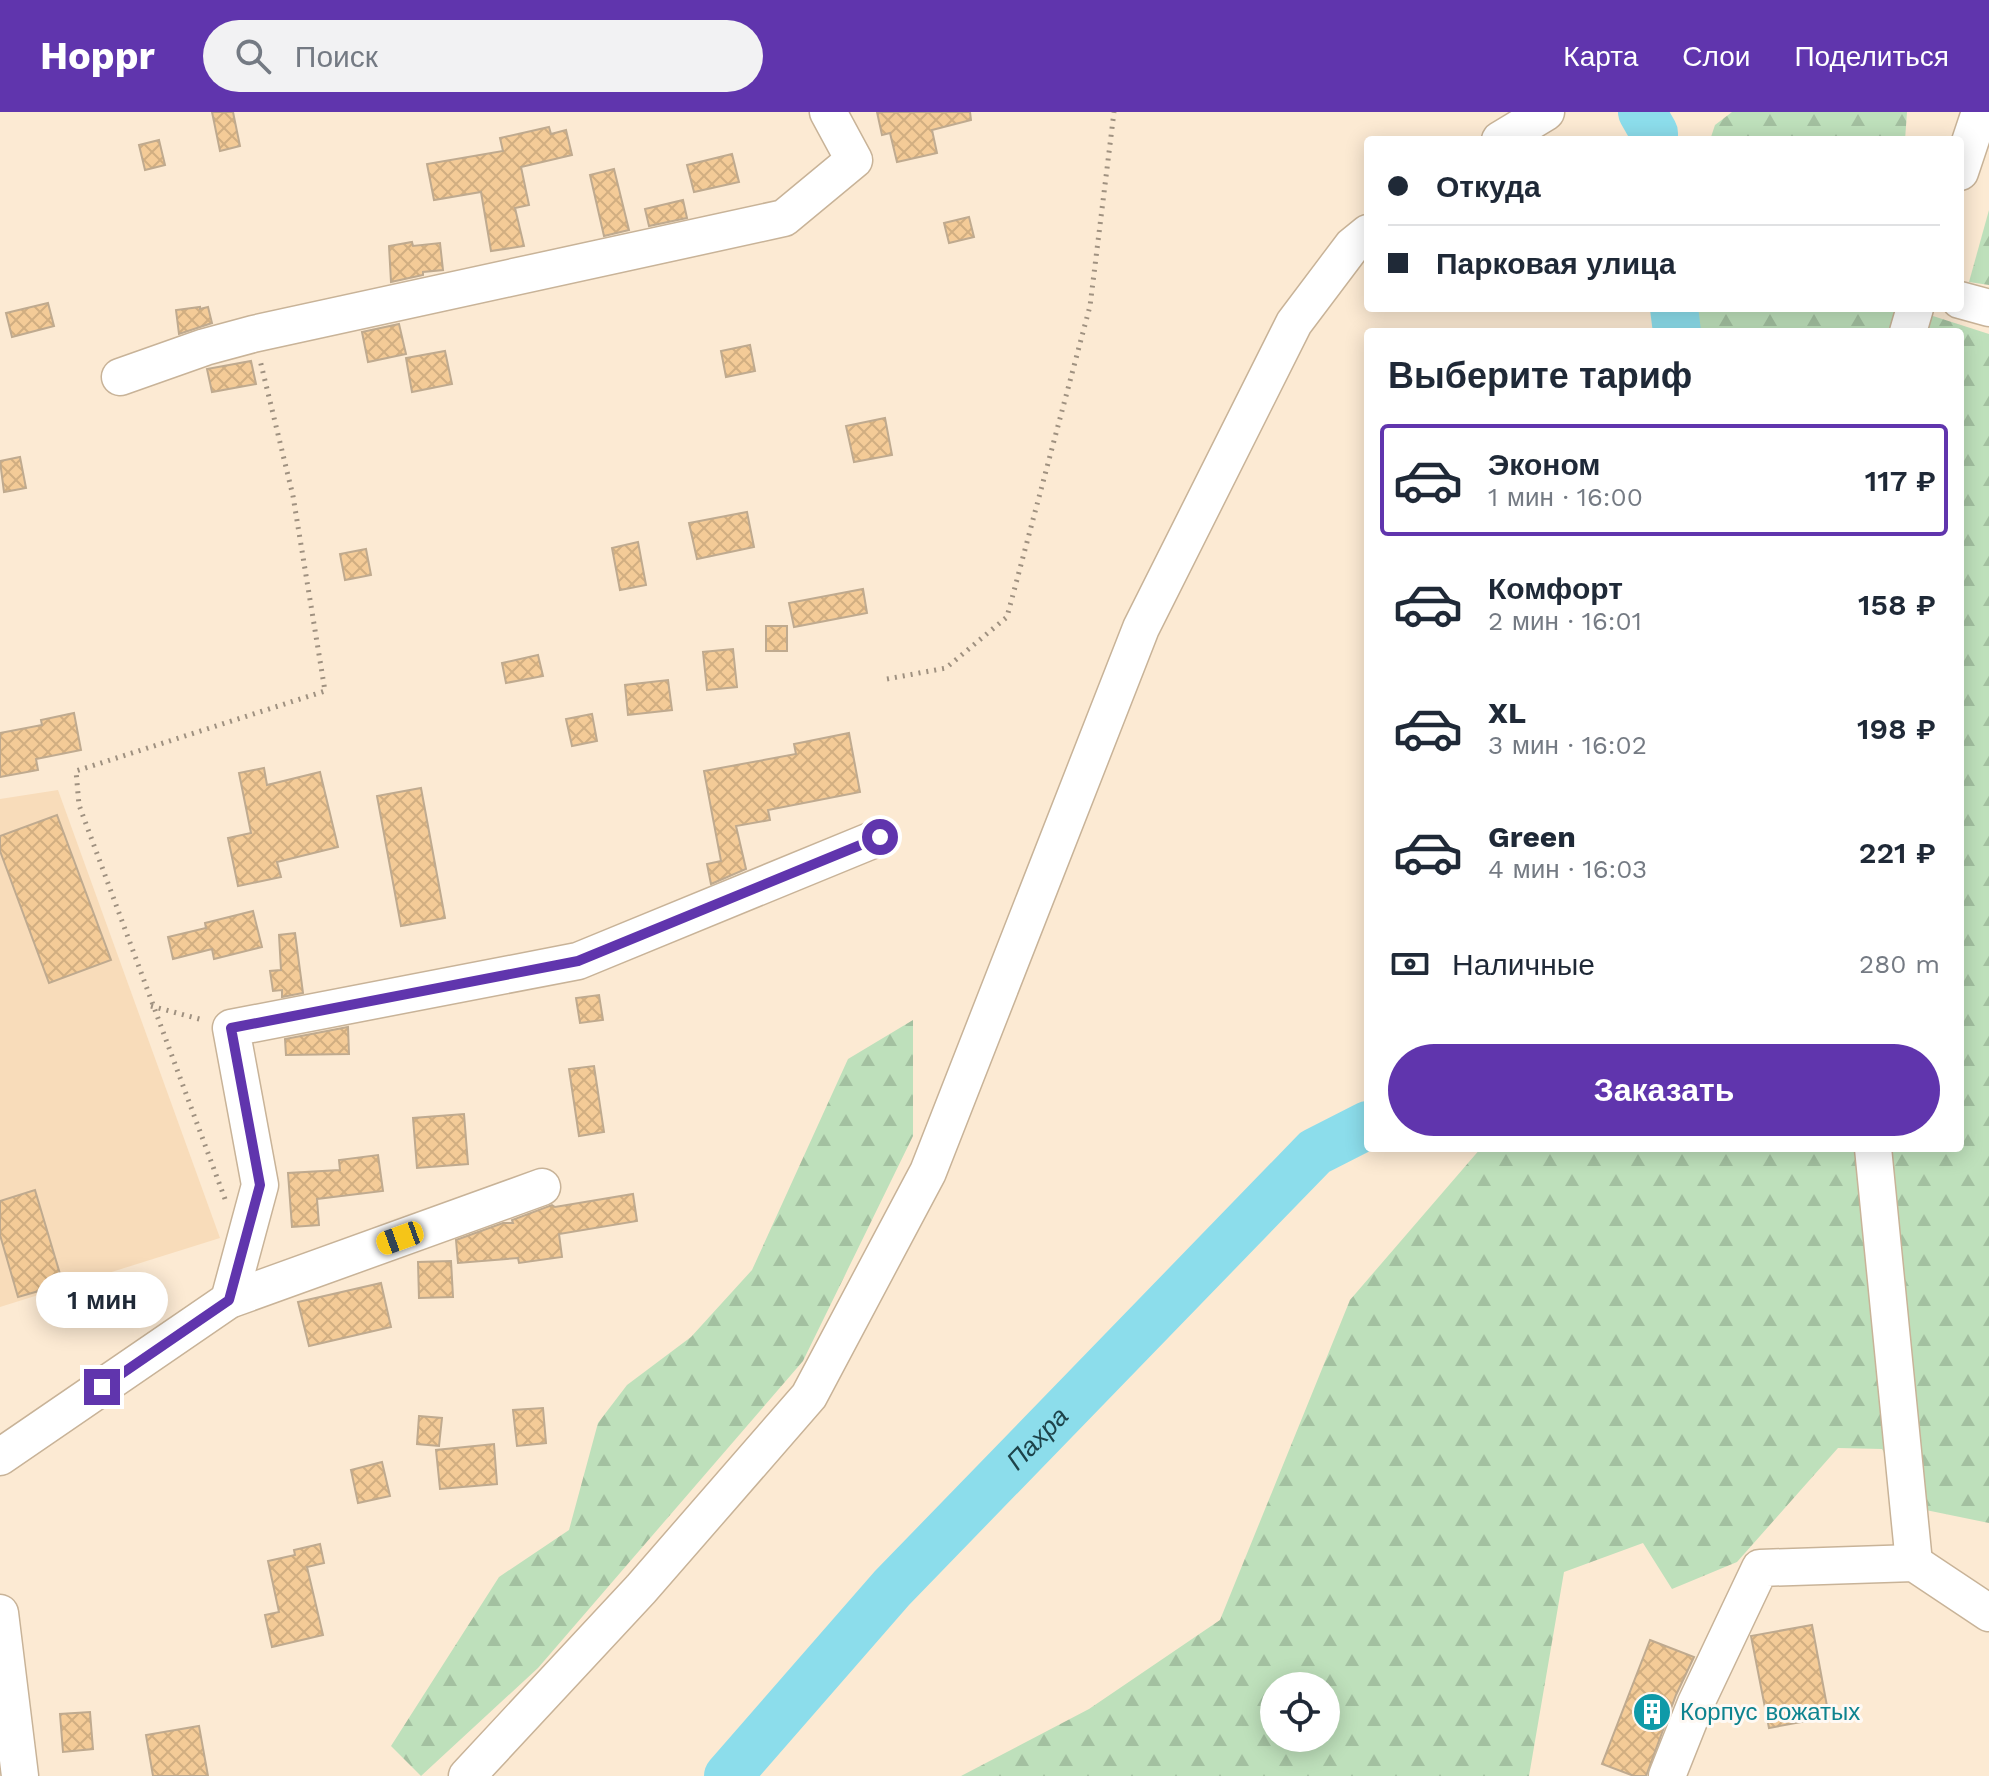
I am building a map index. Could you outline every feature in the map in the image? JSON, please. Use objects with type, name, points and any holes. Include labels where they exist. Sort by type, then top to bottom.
[{"type":"street","points":[[120,377],[253,334],[784,218],[854,160],[828,112]]},
{"type":"street","points":[[1507,136],[1546,112]]},
{"type":"street","points":[[1964,160],[1980,112]]},
{"type":"street","points":[[467,1776],[641,1589],[809,1396],[928,1172],[1141,628],[1294,323],[1352,246],[1364,236]]},
{"type":"street","points":[[1964,301],[1989,308]]},
{"type":"street","points":[[229,1300],[260,1185],[231,1028],[578,961],[880,837]]},
{"type":"street","points":[[1873,1152],[1914,1563]]},
{"type":"street","points":[[0,1457],[229,1300],[542,1187]]},
{"type":"street","points":[[1667,1776],[1696,1703],[1760,1568],[1914,1563],[1989,1613]]},
{"type":"street","points":[[0,1613],[20,1776]]},
{"type":"path","points":[[887,679],[946,668],[1007,617],[1090,306],[1114,112]]},
{"type":"path","points":[[244,1249],[151,1006],[79,805],[76,771],[325,691],[293,496],[253,334]]},
{"type":"path","points":[[151,1006],[231,1028]]},
{"type":"shaded area","points":[[58,790],[220,1238],[0,1307],[0,799]]},
{"type":"green space","points":[[1732,112],[1907,112],[1905,136],[1711,136],[1715,125]]},
{"type":"green space","points":[[1989,210],[1989,285],[1969,282]]},
{"type":"green space","points":[[1694,312],[1920,312],[1989,334],[1989,1523],[1916,1508],[1882,1449],[1838,1448],[1737,1562],[1672,1589],[1643,1543],[1564,1572],[1529,1776],[961,1776],[1089,1709],[1220,1620],[1350,1300],[1478,1152],[1964,1152],[1964,328],[1696,328]]},
{"type":"green space","points":[[913,1020],[913,1136],[803,1361],[538,1668],[421,1776],[391,1746],[499,1577],[569,1530],[598,1423],[627,1385],[691,1337],[752,1270],[848,1059]]},
{"type":"building","points":[[212,112],[233,112],[240,146],[220,151]]},
{"type":"building","points":[[877,112],[970,112],[971,120],[932,130],[937,153],[897,162],[890,133],[882,135]]},
{"type":"building","points":[[549,127],[551,134],[566,130],[572,155],[521,167],[529,205],[515,208],[524,246],[491,251],[481,192],[434,200],[427,164],[503,151],[500,138]]},
{"type":"building","points":[[159,140],[165,165],[145,170],[139,145]]},
{"type":"building","points":[[732,154],[739,182],[694,192],[687,165]]},
{"type":"building","points":[[614,169],[629,230],[604,236],[590,175]]},
{"type":"building","points":[[683,200],[687,218],[649,226],[645,209]]},
{"type":"building","points":[[969,217],[974,237],[949,243],[944,223]]},
{"type":"building","points":[[412,242],[413,246],[440,243],[443,270],[423,272],[423,275],[391,282],[389,246]]},
{"type":"building","points":[[48,303],[54,326],[12,337],[6,313]]},
{"type":"building","points":[[208,307],[212,323],[179,334],[176,310]]},
{"type":"building","points":[[399,324],[406,354],[368,362],[362,332]]},
{"type":"building","points":[[750,345],[755,371],[726,377],[721,351]]},
{"type":"building","points":[[445,351],[452,384],[412,392],[406,358]]},
{"type":"building","points":[[251,361],[256,384],[212,392],[207,369]]},
{"type":"building","points":[[885,418],[892,455],[854,462],[846,426]]},
{"type":"building","points":[[20,457],[26,488],[4,492],[0,461]]},
{"type":"building","points":[[747,512],[754,547],[697,559],[689,523]]},
{"type":"building","points":[[638,542],[646,585],[620,590],[612,548]]},
{"type":"building","points":[[366,549],[371,575],[345,580],[340,554]]},
{"type":"building","points":[[863,589],[867,613],[794,627],[789,603]]},
{"type":"building","points":[[766,626],[787,626],[787,651],[766,651]]},
{"type":"building","points":[[733,649],[737,687],[707,690],[703,652]]},
{"type":"building","points":[[538,655],[543,676],[506,683],[502,663]]},
{"type":"building","points":[[668,680],[672,710],[628,715],[625,685]]},
{"type":"building","points":[[74,713],[81,750],[36,759],[38,770],[0,777],[0,733],[42,725],[41,720]]},
{"type":"building","points":[[592,714],[597,741],[572,746],[566,719]]},
{"type":"building","points":[[849,733],[860,792],[768,810],[770,820],[736,826],[746,869],[711,884],[707,864],[721,861],[704,771],[796,754],[794,744]]},
{"type":"building","points":[[264,768],[267,785],[320,772],[338,847],[277,862],[281,877],[238,886],[228,838],[251,833],[239,773]]},
{"type":"building","points":[[421,788],[445,918],[401,926],[377,796]]},
{"type":"building","points":[[57,815],[111,960],[49,983],[0,851],[0,836]]},
{"type":"building","points":[[253,911],[262,947],[214,959],[212,949],[173,959],[168,937],[206,928],[205,923]]},
{"type":"building","points":[[295,933],[303,993],[282,997],[282,990],[273,991],[270,971],[281,970],[279,935]]},
{"type":"building","points":[[599,995],[603,1020],[580,1023],[576,998]]},
{"type":"building","points":[[348,1027],[349,1054],[286,1055],[285,1039]]},
{"type":"building","points":[[594,1066],[604,1132],[579,1136],[569,1069]]},
{"type":"building","points":[[464,1114],[468,1164],[417,1168],[413,1118]]},
{"type":"building","points":[[378,1155],[383,1191],[317,1199],[319,1225],[292,1227],[288,1173],[340,1170],[339,1160]]},
{"type":"building","points":[[35,1190],[63,1284],[18,1297],[0,1235],[0,1201]]},
{"type":"building","points":[[633,1194],[637,1221],[559,1234],[562,1257],[519,1263],[518,1258],[458,1263],[456,1240],[503,1223],[513,1223],[512,1220],[552,1205]]},
{"type":"building","points":[[451,1261],[453,1297],[419,1298],[418,1262]]},
{"type":"building","points":[[381,1283],[391,1327],[309,1346],[298,1302]]},
{"type":"building","points":[[543,1408],[546,1443],[517,1446],[513,1410]]},
{"type":"building","points":[[419,1416],[442,1418],[439,1446],[417,1444]]},
{"type":"building","points":[[494,1444],[497,1484],[440,1489],[436,1450]]},
{"type":"building","points":[[382,1462],[390,1496],[358,1503],[351,1470]]},
{"type":"building","points":[[320,1544],[324,1563],[307,1567],[323,1635],[272,1647],[265,1615],[279,1612],[268,1561],[295,1555],[294,1550]]},
{"type":"building","points":[[1812,1625],[1829,1717],[1769,1728],[1751,1636]]},
{"type":"building","name":"Корпус вожатых","points":[[1650,1640],[1694,1657],[1676,1695],[1646,1776],[1634,1776],[1602,1764]]},
{"type":"building","points":[[90,1712],[93,1749],[63,1752],[60,1714]]},
{"type":"building","points":[[199,1726],[208,1776],[153,1776],[146,1735]]},
{"type":"waterway","name":"Пахра","points":[[1642,112],[1654,136]]},
{"type":"waterway","name":"Пахра","points":[[1674,312],[1676,328]]},
{"type":"waterway","name":"Пахра","points":[[728,1776],[892,1588],[1315,1152],[1364,1127]]},
{"type":"place","name":"Корпус вожатых","points":[[1652,1712]]},
{"type":"route","points":[[102,1387],[229,1300],[260,1185],[231,1028],[578,961],[880,837]]}]
